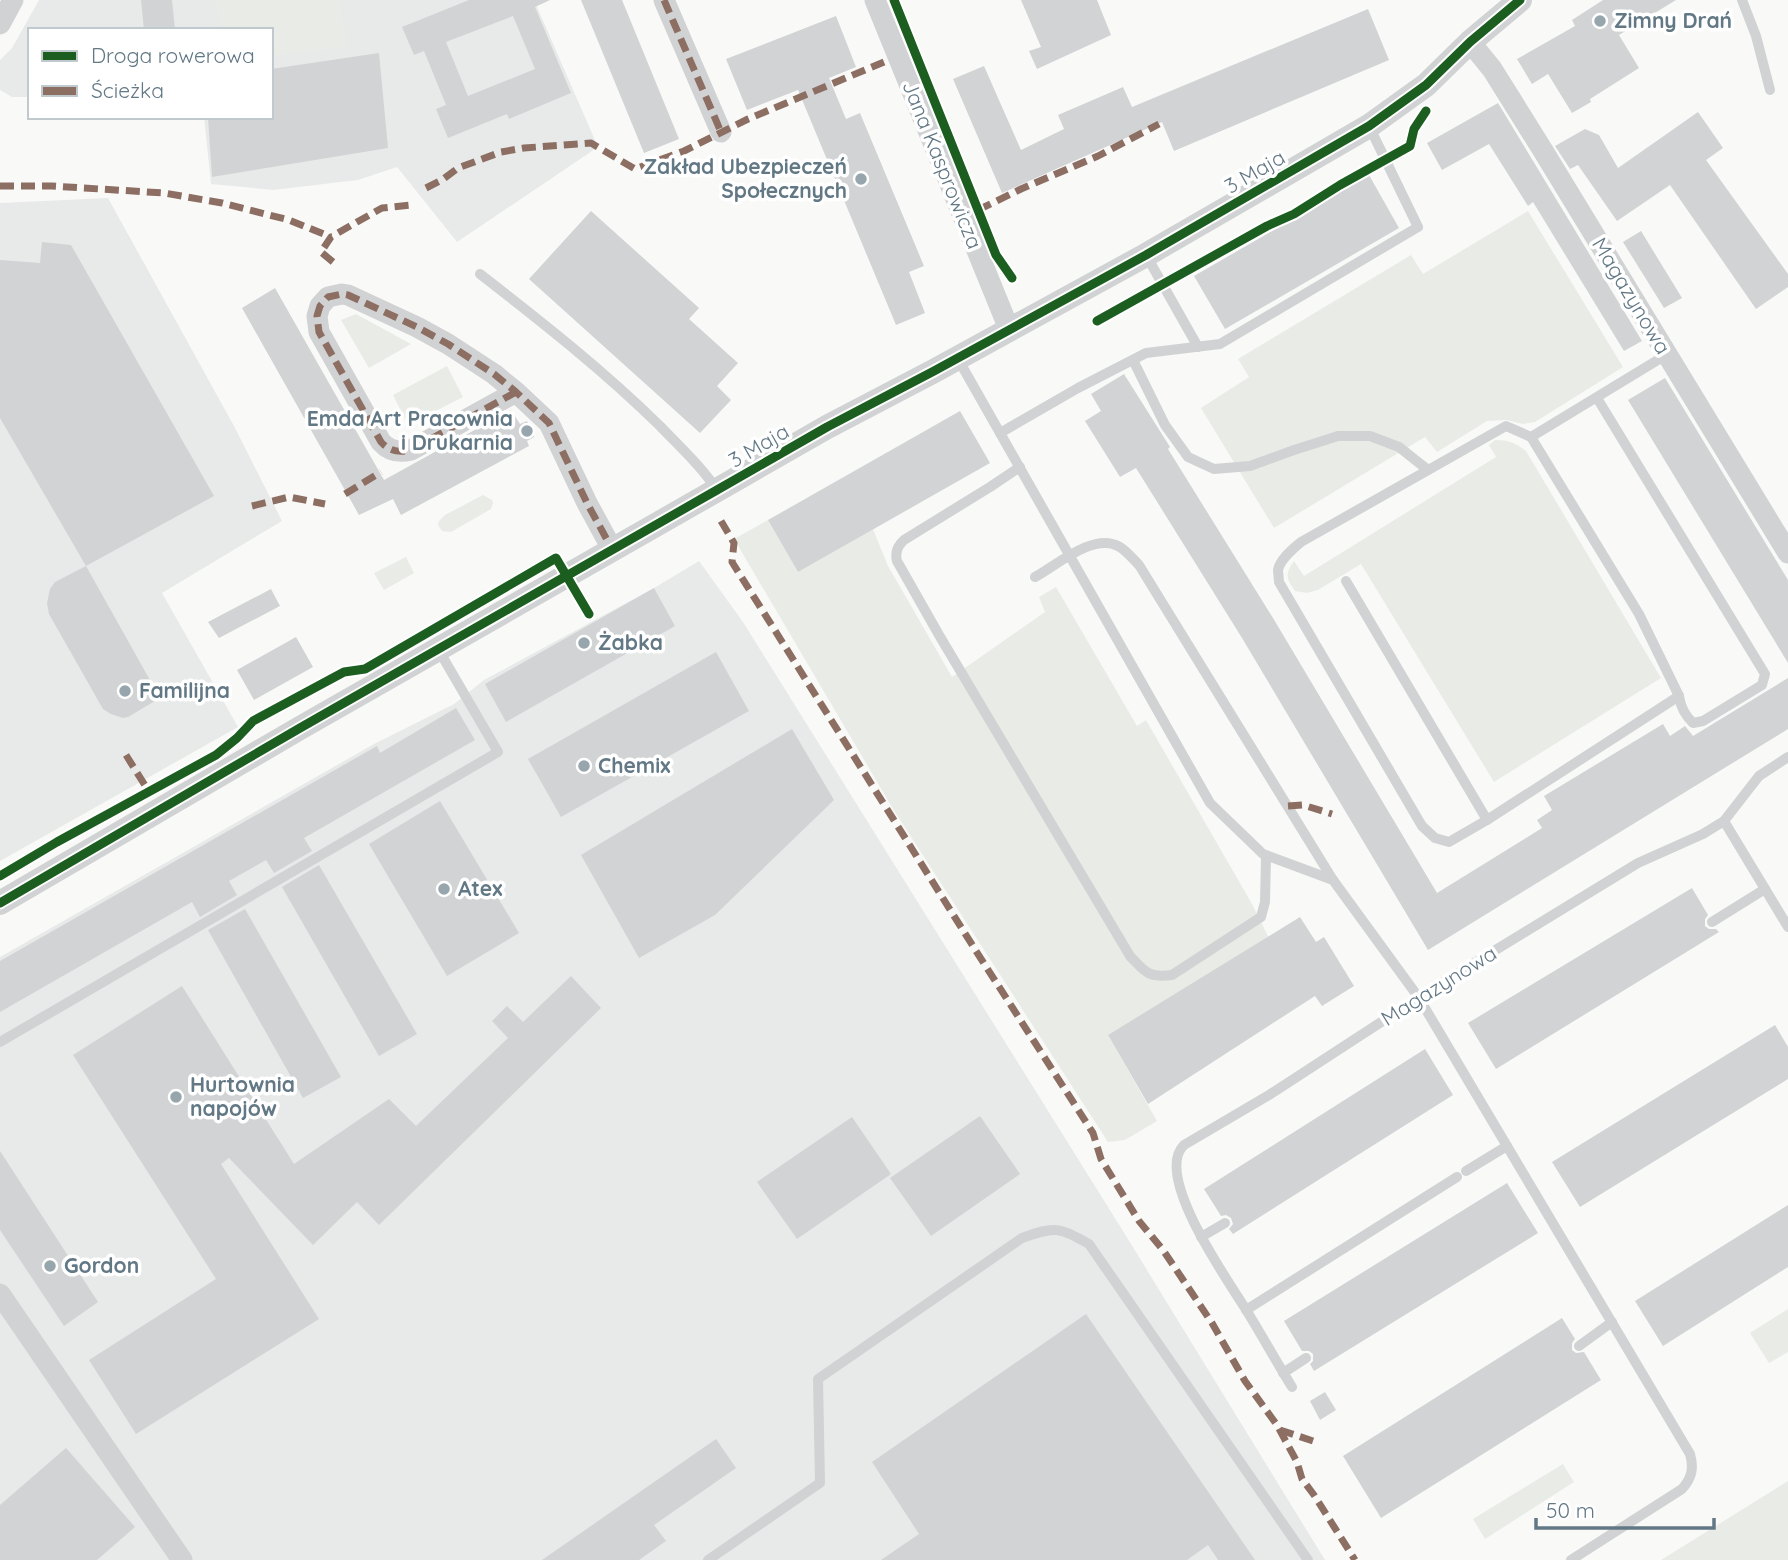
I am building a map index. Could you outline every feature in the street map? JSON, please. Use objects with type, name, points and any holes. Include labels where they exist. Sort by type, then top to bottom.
[{"type":"street","points":[[0,24],[12,0]]},
{"type":"street","points":[[664,0],[721,132]]},
{"type":"street","name":"Jana Kasprowicza","points":[[875,0],[1009,329]]},
{"type":"street","name":"3 Maja","points":[[0,903],[827,427],[958,359],[1146,255],[1369,126],[1426,85],[1520,0]]},
{"type":"street","name":"Magazynowa","points":[[1471,42],[1499,80],[1788,553]]},
{"type":"street","points":[[516,392],[411,450],[391,450],[381,442],[319,332],[317,316],[320,306],[334,295],[354,297],[448,344],[516,392],[549,423],[612,550]]},
{"type":"street","points":[[0,1294],[182,1560]]},
{"type":"lane","points":[[1742,0],[1756,36],[1770,90]]},
{"type":"lane","points":[[1000,433],[1078,387],[1146,353],[1220,344],[1418,227],[1369,126]]},
{"type":"lane","points":[[1146,255],[1198,347]]},
{"type":"lane","points":[[480,274],[627,394],[704,471],[717,490]]},
{"type":"lane","points":[[1531,437],[1666,355]]},
{"type":"lane","points":[[958,359],[1210,803],[1266,856],[1333,880]]},
{"type":"lane","points":[[1133,360],[1165,425],[1188,457],[1214,469],[1250,466],[1338,436],[1370,436],[1399,447],[1428,470]]},
{"type":"lane","points":[[1597,398],[1765,674],[1762,685],[1703,721],[1693,723],[1686,716],[1679,696],[1639,614],[1531,437],[1506,426],[1301,542],[1283,560],[1278,570],[1279,582],[1422,826],[1435,838],[1449,842],[1679,696]]},
{"type":"lane","points":[[1020,467],[904,540],[897,550],[897,561],[1130,956],[1145,972],[1156,977],[1171,975],[1261,917],[1265,902],[1266,856]]},
{"type":"lane","points":[[1035,577],[1087,546],[1098,543],[1118,545],[1139,565],[1333,880],[1419,998],[1690,1454],[1692,1475],[1682,1489],[1571,1560]]},
{"type":"lane","points":[[1346,581],[1487,820]]},
{"type":"lane","points":[[0,1042],[498,752],[438,649]]},
{"type":"lane","name":"Magazynowa","points":[[1201,1237],[1184,1200],[1176,1171],[1179,1149],[1638,863],[1703,834],[1724,821],[1759,776],[1788,757]]},
{"type":"lane","points":[[1724,821],[1788,927]]},
{"type":"lane","points":[[1712,922],[1765,889]]},
{"type":"lane","points":[[1246,1310],[1507,1146]]},
{"type":"lane","points":[[1225,1223],[1201,1237],[1292,1387]]},
{"type":"lane","points":[[708,1560],[820,1483],[818,1379],[1022,1238],[1046,1229],[1066,1231],[1089,1244],[1308,1560]]},
{"type":"lane","points":[[1580,1346],[1612,1322]]},
{"type":"lane","points":[[1283,1373],[1306,1357]]},
{"type":"shaded area","points":[[39,0],[534,0],[598,147],[457,242],[397,167],[358,180],[273,190],[211,184],[204,119],[273,119],[273,28],[28,28],[28,97],[12,97],[0,90],[0,60],[12,48]]},
{"type":"shaded area","points":[[216,0],[340,0],[346,46],[273,56],[273,28],[220,28]]},
{"type":"shaded area","points":[[108,198],[234,426],[282,521],[162,593],[238,727],[0,861],[0,203]]},
{"type":"shaded area","points":[[1528,211],[1623,367],[1535,422],[1523,424],[1506,420],[1487,421],[1437,452],[1425,437],[1274,528],[1201,408],[1249,377],[1238,359],[1411,255],[1423,274]]},
{"type":"shaded area","points":[[356,314],[411,344],[369,368],[341,320]]},
{"type":"shaded area","points":[[447,366],[463,397],[408,425],[393,395]]},
{"type":"shaded area","points":[[1495,440],[1512,442],[1526,451],[1661,678],[1494,782],[1361,564],[1318,590],[1307,593],[1295,591],[1288,576],[1294,561],[1304,576],[1496,457],[1489,445]]},
{"type":"shaded area","points":[[483,495],[492,500],[491,509],[451,532],[442,531],[438,525],[445,515]]},
{"type":"shaded area","points":[[768,520],[798,572],[873,529],[888,566],[952,677],[1045,612],[1039,597],[1056,587],[1137,726],[1146,720],[1269,938],[1108,1035],[1157,1121],[1125,1140],[1108,1142],[893,809],[734,539]]},
{"type":"shaded area","points":[[406,557],[414,573],[384,590],[374,573]]},
{"type":"shaded area","points":[[699,561],[743,622],[1325,1560],[0,1560],[0,957],[374,744],[454,704],[484,680]]},
{"type":"shaded area","points":[[1788,1309],[1788,1352],[1769,1363],[1750,1333]]},
{"type":"shaded area","points":[[1563,1464],[1574,1482],[1485,1539],[1473,1519]]},
{"type":"shaded area","points":[[1788,1481],[1788,1560],[1661,1560]]},
{"type":"building","points":[[141,0],[172,0],[175,28],[144,28]]},
{"type":"building","points":[[469,0],[550,0],[535,7],[571,93],[509,119],[507,114],[448,138],[436,109],[446,105],[424,51],[414,55],[402,27]],"holes":[[[513,16],[535,69],[468,96],[446,42]]]},
{"type":"building","points":[[581,0],[622,0],[679,139],[644,153]]},
{"type":"building","points":[[1021,0],[1097,0],[1111,35],[1037,69],[1029,51],[1041,47]]},
{"type":"building","points":[[1603,0],[1676,0],[1619,35],[1639,68],[1572,113],[1548,74],[1532,84],[1517,59],[1575,26],[1572,20]]},
{"type":"building","points":[[1368,9],[1389,60],[1174,151],[1162,122],[1002,193],[953,79],[984,66],[1021,150],[1064,129],[1058,115],[1123,87],[1132,107]]},
{"type":"building","points":[[836,16],[856,67],[829,78],[846,119],[860,113],[924,266],[909,272],[925,313],[896,325],[798,90],[747,110],[726,59]]},
{"type":"building","points":[[379,53],[388,148],[212,177],[208,119],[273,119],[273,69]]},
{"type":"building","points":[[1498,103],[1642,341],[1624,351],[1533,202],[1528,206],[1489,144],[1442,170],[1427,143]]},
{"type":"building","points":[[1698,112],[1723,148],[1706,160],[1788,274],[1788,287],[1756,309],[1670,185],[1617,221],[1578,165],[1570,169],[1555,146],[1585,129],[1599,135],[1618,168]]},
{"type":"building","points":[[1369,175],[1399,228],[1225,329],[1194,276]]},
{"type":"building","points":[[591,211],[699,308],[689,319],[738,363],[717,386],[731,400],[700,433],[529,279]]},
{"type":"building","points":[[1641,231],[1682,298],[1664,308],[1623,242]]},
{"type":"building","points":[[42,242],[71,245],[214,496],[86,566],[0,418],[0,260],[40,263]]},
{"type":"building","points":[[275,288],[384,480],[511,410],[520,424],[527,421],[534,437],[527,441],[529,446],[401,515],[393,499],[359,515],[242,308]]},
{"type":"building","points":[[1124,374],[1437,893],[1542,828],[1537,820],[1552,810],[1544,796],[1663,724],[1670,736],[1685,726],[1693,736],[1788,678],[1788,729],[1428,950],[1242,638],[1136,468],[1120,477],[1085,421],[1101,411],[1091,394]]},
{"type":"building","points":[[1665,378],[1788,580],[1788,663],[1628,400]]},
{"type":"building","points":[[960,411],[990,463],[798,572],[768,520]]},
{"type":"building","points":[[86,566],[160,698],[128,717],[123,718],[103,709],[49,614],[47,603],[50,589],[55,582]]},
{"type":"building","points":[[654,588],[675,626],[506,722],[485,684]]},
{"type":"building","points":[[271,589],[280,606],[219,638],[208,622]]},
{"type":"building","points":[[296,637],[313,667],[254,700],[237,670]]},
{"type":"building","points":[[716,652],[749,711],[561,817],[528,759]]},
{"type":"building","points":[[456,708],[475,740],[304,838],[312,851],[274,873],[266,860],[229,881],[237,895],[200,917],[192,902],[0,1012],[0,961],[377,746],[380,753]]},
{"type":"building","points":[[792,729],[834,800],[715,915],[639,958],[581,855]]},
{"type":"building","name":"Atex","points":[[440,801],[519,933],[447,976],[369,844]]},
{"type":"building","points":[[319,865],[417,1034],[379,1056],[282,887]]},
{"type":"building","points":[[1692,888],[1708,915],[1705,926],[1719,932],[1496,1069],[1468,1023]]},
{"type":"building","points":[[245,909],[341,1077],[303,1098],[208,930]]},
{"type":"building","points":[[1300,917],[1316,942],[1324,937],[1354,986],[1322,1006],[1315,996],[1148,1104],[1108,1035]]},
{"type":"building","points":[[571,976],[601,1008],[379,1225],[357,1202],[313,1245],[229,1158],[221,1164],[319,1319],[136,1434],[89,1360],[216,1279],[73,1055],[182,986],[294,1164],[389,1099],[416,1126],[508,1038],[492,1021],[507,1006],[523,1022]]},
{"type":"building","points":[[1775,1025],[1788,1047],[1788,1079],[1580,1207],[1552,1162]]},
{"type":"building","points":[[1425,1049],[1453,1095],[1233,1234],[1229,1229],[1233,1224],[1231,1218],[1221,1216],[1204,1189]]},
{"type":"building","points":[[980,1116],[1020,1174],[931,1236],[890,1178]]},
{"type":"building","points":[[852,1117],[891,1174],[797,1239],[757,1182]]},
{"type":"building","name":"Gordon","points":[[0,1151],[98,1302],[64,1326],[0,1230]]},
{"type":"building","points":[[1507,1183],[1538,1233],[1314,1371],[1310,1364],[1313,1354],[1302,1351],[1284,1321]]},
{"type":"building","points":[[1788,1205],[1788,1267],[1663,1346],[1635,1301]]},
{"type":"building","points":[[1086,1314],[1255,1560],[1218,1560],[1208,1545],[1187,1560],[881,1560],[919,1534],[872,1462]]},
{"type":"building","points":[[1562,1318],[1575,1339],[1572,1350],[1576,1353],[1584,1352],[1601,1380],[1381,1518],[1343,1456]]},
{"type":"building","points":[[1325,1392],[1336,1410],[1320,1420],[1310,1401]]},
{"type":"building","points":[[716,1439],[736,1468],[654,1525],[666,1541],[639,1560],[542,1560]]},
{"type":"building","points":[[66,1448],[135,1527],[97,1560],[0,1560],[0,1505]]},
{"type":"marked path","points":[[664,0],[721,132]]},
{"type":"marked path","points":[[426,188],[458,168],[501,152],[524,148],[591,143],[635,169],[684,151],[748,119],[884,62]]},
{"type":"marked path","points":[[978,210],[1098,156],[1159,124]]},
{"type":"marked path","points":[[0,186],[52,186],[164,193],[222,203],[289,220],[331,237]]},
{"type":"marked path","points":[[333,262],[321,252],[331,237],[382,208],[411,205]]},
{"type":"marked path","points":[[516,392],[411,450],[391,449],[381,442],[319,332],[317,316],[320,306],[328,297],[348,295],[448,344],[516,392],[549,423],[612,549]]},
{"type":"marked path","points":[[345,494],[381,472]]},
{"type":"marked path","points":[[252,506],[289,497],[325,504]]},
{"type":"marked path","points":[[721,521],[734,543],[732,562],[1093,1133],[1101,1159],[1139,1221],[1163,1250],[1212,1323],[1245,1381],[1277,1425],[1297,1462],[1302,1479],[1355,1560]]},
{"type":"marked path","points":[[126,755],[146,787]]},
{"type":"marked path","points":[[1288,806],[1303,805],[1332,814]]},
{"type":"marked path","points":[[1280,1430],[1313,1441]]},
{"type":"cycle path","points":[[894,0],[996,255],[1012,278]]},
{"type":"cycle path","points":[[0,903],[827,427],[1146,255],[1369,126],[1426,85],[1470,42],[1520,0]]},
{"type":"cycle path","points":[[1097,321],[1267,226],[1294,214],[1410,146],[1414,129],[1426,111]]},
{"type":"cycle path","points":[[0,876],[216,755],[253,721],[344,672],[365,669],[556,558],[589,614]]},
{"type":"place","name":"Zimny Drań","points":[[1600,21]]},
{"type":"place","name":"Zakład Ubezpieczeń Społecznych","points":[[861,179]]},
{"type":"place","name":"Emda Art Pracownia i Drukarnia","points":[[527,431]]},
{"type":"place","name":"Żabka","points":[[584,643]]},
{"type":"place","name":"Familijna","points":[[125,691]]},
{"type":"place","name":"Chemix","points":[[584,766]]},
{"type":"place","name":"Atex","points":[[444,889]]},
{"type":"place","name":"Hurtownia napojów","points":[[176,1097]]},
{"type":"place","name":"Gordon","points":[[50,1266]]}]
